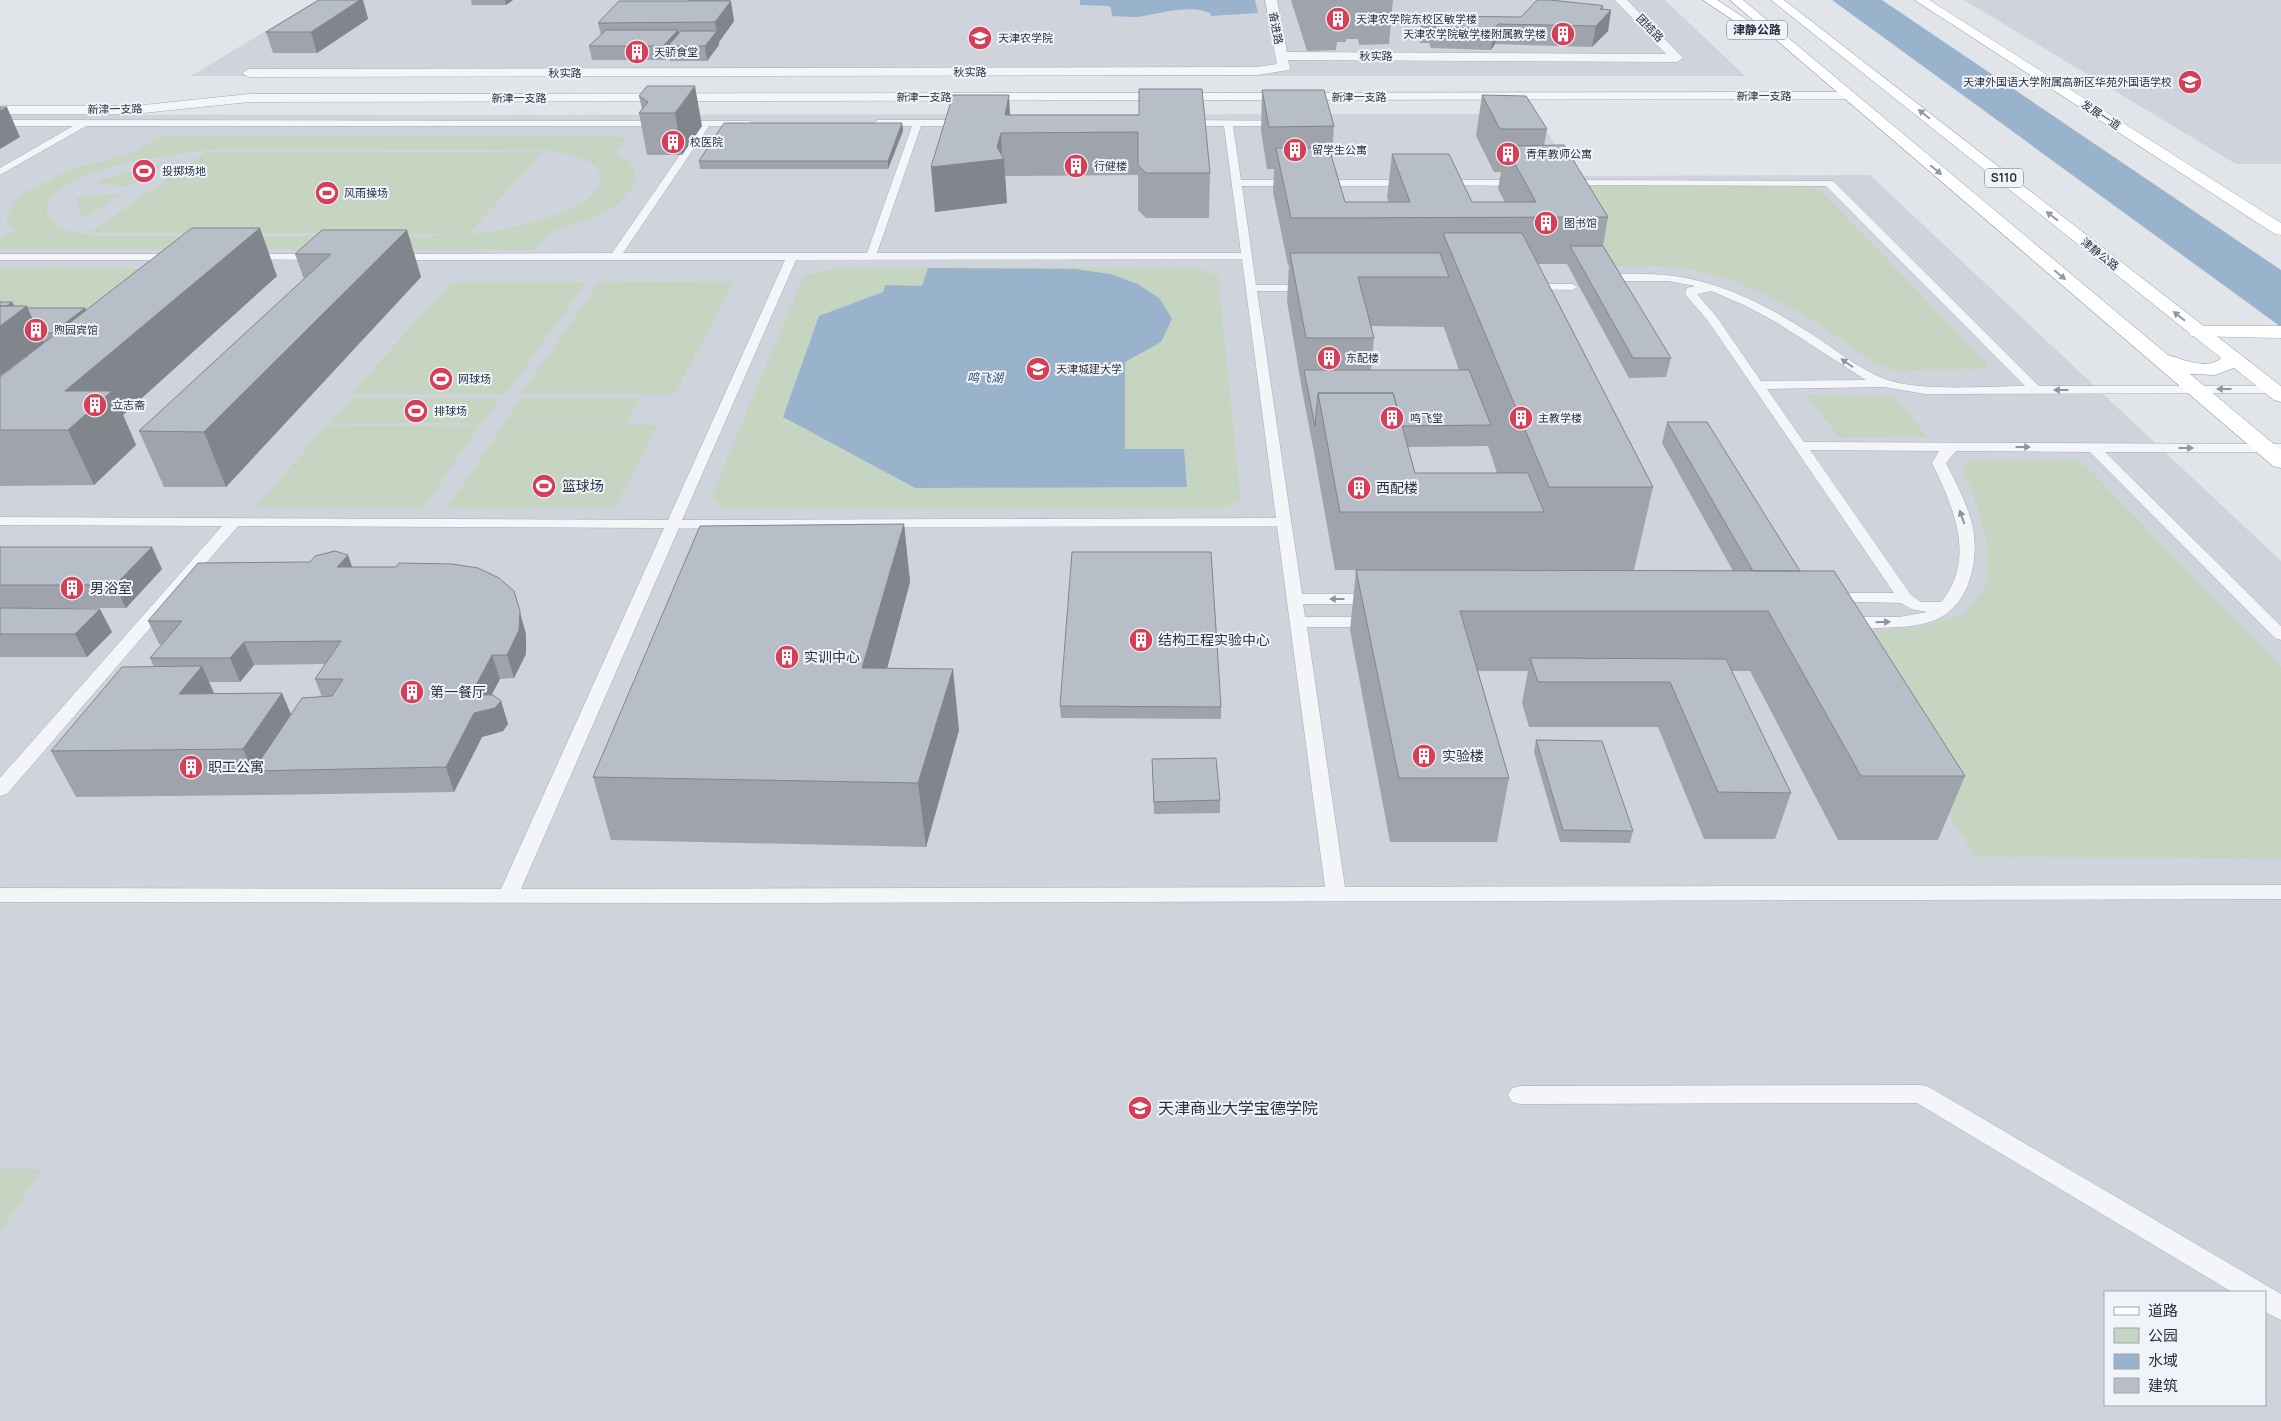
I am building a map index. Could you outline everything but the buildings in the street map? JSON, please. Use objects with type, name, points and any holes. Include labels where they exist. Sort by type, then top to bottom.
[{"type":"main road","name":"津静公路","points":[[1709,0],[1805,60]]},
{"type":"main road","points":[[1736,0],[1805,60]]},
{"type":"main road","name":"津静公路","points":[[1777,0],[1856,60],[2277,393]]},
{"type":"main road","points":[[1796,0],[1856,60]]},
{"type":"main road","name":"发展一道","points":[[1921,0],[2281,230]]},
{"type":"main road","name":"S110","points":[[1805,60],[2195,389],[2276,452]]},
{"type":"main road","points":[[2198,332],[2273,332]]},
{"type":"main road","points":[[2158,358],[2188,367],[2214,370],[2226,366],[2231,358]]},
{"type":"street","name":"奋进路","points":[[1271,0],[1281,56]]},
{"type":"street","name":"团结路","points":[[1621,0],[1678,58]]},
{"type":"street","name":"秋实路","points":[[249,73],[1256,71],[1284,67],[1281,56],[1678,58]]},
{"type":"street","name":"新津一支路","points":[[0,110],[134,110],[249,98],[1850,96]]},
{"type":"lane","points":[[616,256],[706,122]]},
{"type":"lane","points":[[0,123],[754,122]]},
{"type":"lane","points":[[869,122],[975,122]]},
{"type":"lane","points":[[871,256],[917,122]]},
{"type":"lane","points":[[1170,122],[1296,122]]},
{"type":"lane","points":[[1228,122],[1336,894]]},
{"type":"lane","points":[[0,172],[84,123]]},
{"type":"lane","points":[[1236,183],[1532,183]]},
{"type":"lane","points":[[1552,183],[1829,183],[2036,390]]},
{"type":"lane","points":[[376,256],[1246,256]]},
{"type":"lane","points":[[508,896],[792,256]]},
{"type":"lane","points":[[0,257],[187,257],[172,269]]},
{"type":"lane","points":[[237,257],[336,257]]},
{"type":"lane","points":[[1889,384],[1849,366],[1814,340],[1770,314],[1714,288],[1670,278],[1617,282],[1670,288],[1691,294],[1712,319],[1905,598],[1910,604],[1922,607],[1949,604]]},
{"type":"lane","points":[[1250,283],[1317,279]]},
{"type":"lane","points":[[1517,283],[1571,282]]},
{"type":"lane","points":[[1250,283],[1328,288]]},
{"type":"lane","points":[[1691,294],[1691,290],[1714,288]]},
{"type":"lane","points":[[1757,385],[1889,384],[1925,390],[2195,389],[2277,393]]},
{"type":"lane","points":[[1799,446],[2093,447],[2276,452]]},
{"type":"lane","points":[[1829,622],[1910,620],[1929,616],[1944,610],[1949,604],[1964,577],[1968,560],[1968,537],[1955,497],[1939,463],[1942,456],[1952,447]]},
{"type":"lane","points":[[2093,447],[2281,635]]},
{"type":"lane","points":[[0,521],[673,524],[1283,522]]},
{"type":"lane","points":[[0,790],[234,522]]},
{"type":"lane","points":[[1812,598],[1905,598]]},
{"type":"lane","points":[[1294,599],[1392,599]]},
{"type":"lane","points":[[1298,622],[1387,622]]},
{"type":"lane","points":[[0,895],[508,896],[2281,892]]},
{"type":"lane","points":[[1520,1095],[1921,1094],[2253,1291]]},
{"type":"lane","points":[[2266,1299],[2281,1308]]},
{"type":"shaded area","name":"天津农学院","points":[[317,0],[1665,0],[1745,76],[191,76]]},
{"type":"shaded area","name":"天津外国语大学附属高新区华苑外国语学校","points":[[1964,0],[2281,0],[2281,164],[2236,164]]},
{"type":"shaded area","name":"天津城建大学","points":[[1535,114],[1576,176],[1870,175],[2281,561],[2281,1421],[0,1421],[0,115]]},
{"type":"green space","name":"风雨操场","points":[[158,137],[627,137],[615,152],[630,162],[636,175],[632,188],[618,204],[590,219],[551,232],[535,250],[0,249],[0,240],[14,231],[7,222],[7,215],[16,200],[25,192],[70,170],[133,153]],"holes":[[[223,149],[543,150],[571,155],[590,163],[600,174],[601,178],[598,188],[590,197],[562,213],[505,229],[484,232],[422,236],[107,236],[84,234],[69,230],[55,223],[46,210],[47,204],[52,197],[67,185],[87,175],[133,162],[181,154]]]},
{"type":"green space","name":"风雨操场","points":[[206,152],[543,152],[468,234],[89,233]]},
{"type":"green space","name":"投掷场地","points":[[170,160],[130,186],[106,185],[97,181]]},
{"type":"green space","points":[[1799,185],[1820,190],[1988,364],[1986,369],[1894,370],[1875,364],[1813,321],[1769,296],[1746,286],[1688,269],[1657,266],[1615,266],[1566,186]]},
{"type":"green space","points":[[121,193],[83,219],[76,197]]},
{"type":"green space","points":[[0,267],[135,268],[147,273],[98,312],[0,312]]},
{"type":"green space","name":"鸣飞湖","points":[[1197,267],[1218,276],[1241,501],[1221,509],[725,509],[711,497],[804,275],[840,268]]},
{"type":"green space","points":[[734,281],[675,394],[521,394],[599,282]]},
{"type":"green space","points":[[451,282],[586,282],[506,394],[351,394]]},
{"type":"green space","points":[[1806,395],[1893,395],[1928,437],[1840,438]]},
{"type":"green space","name":"排球场","points":[[352,398],[500,398],[482,423],[329,423]]},
{"type":"green space","name":"排球场","points":[[521,398],[641,398],[626,424],[503,424]]},
{"type":"green space","points":[[480,425],[424,507],[256,507],[326,426]]},
{"type":"green space","points":[[504,425],[658,425],[615,507],[447,508]]},
{"type":"green space","points":[[1977,460],[2064,460],[2077,461],[2088,468],[2281,667],[2281,858],[1975,857],[1837,631],[1917,628],[1965,614],[1987,583],[1987,541],[1973,494],[1963,470],[1966,462]]},
{"type":"green space","points":[[0,1169],[42,1169],[0,1232]]},
{"type":"water","points":[[1080,0],[1255,0],[1258,13],[1211,16],[1210,13],[1185,9],[1140,17],[1112,16],[1111,8],[1108,6],[1080,5]]},
{"type":"water","points":[[1832,0],[1882,0],[2281,270],[2281,327]]},
{"type":"water","name":"鸣飞湖","points":[[928,268],[1075,269],[1110,274],[1138,284],[1160,299],[1172,319],[1161,342],[1125,362],[1125,449],[1184,449],[1187,487],[915,488],[783,417],[819,316],[883,292],[885,285],[922,286]]},
{"type":"place","name":"天津农学院东校区敏学楼","points":[[1338,19]]},
{"type":"place","name":"天津农学院敏学楼附属教学楼","points":[[1563,34]]},
{"type":"place","name":"天津农学院","points":[[980,38]]},
{"type":"place","name":"天骄食堂","points":[[637,52]]},
{"type":"place","name":"天津外国语大学附属高新区华苑外国语学校","points":[[2190,82]]},
{"type":"place","name":"校医院","points":[[673,142]]},
{"type":"place","name":"留学生公寓","points":[[1295,150]]},
{"type":"place","name":"青年教师公寓","points":[[1508,154]]},
{"type":"place","name":"行健楼","points":[[1076,166]]},
{"type":"place","name":"投掷场地","points":[[144,171]]},
{"type":"place","name":"风雨操场","points":[[327,193]]},
{"type":"place","name":"图书馆","points":[[1546,223]]},
{"type":"place","name":"煦园宾馆","points":[[36,330]]},
{"type":"place","name":"东配楼","points":[[1329,358]]},
{"type":"place","name":"天津城建大学","points":[[1038,369]]},
{"type":"place","name":"网球场","points":[[441,379]]},
{"type":"place","name":"立志斋","points":[[95,405]]},
{"type":"place","name":"排球场","points":[[416,411]]},
{"type":"place","name":"鸣飞堂","points":[[1392,418]]},
{"type":"place","name":"主教学楼","points":[[1521,418]]},
{"type":"place","name":"篮球场","points":[[544,486]]},
{"type":"place","name":"西配楼","points":[[1359,488]]},
{"type":"place","name":"男浴室","points":[[72,588]]},
{"type":"place","name":"结构工程实验中心","points":[[1141,640]]},
{"type":"place","name":"实训中心","points":[[787,657]]},
{"type":"place","name":"第一餐厅","points":[[412,692]]},
{"type":"place","name":"实验楼","points":[[1424,756]]},
{"type":"place","name":"职工公寓","points":[[191,767]]},
{"type":"place","name":"天津商业大学宝德学院","points":[[1140,1108]]}]
